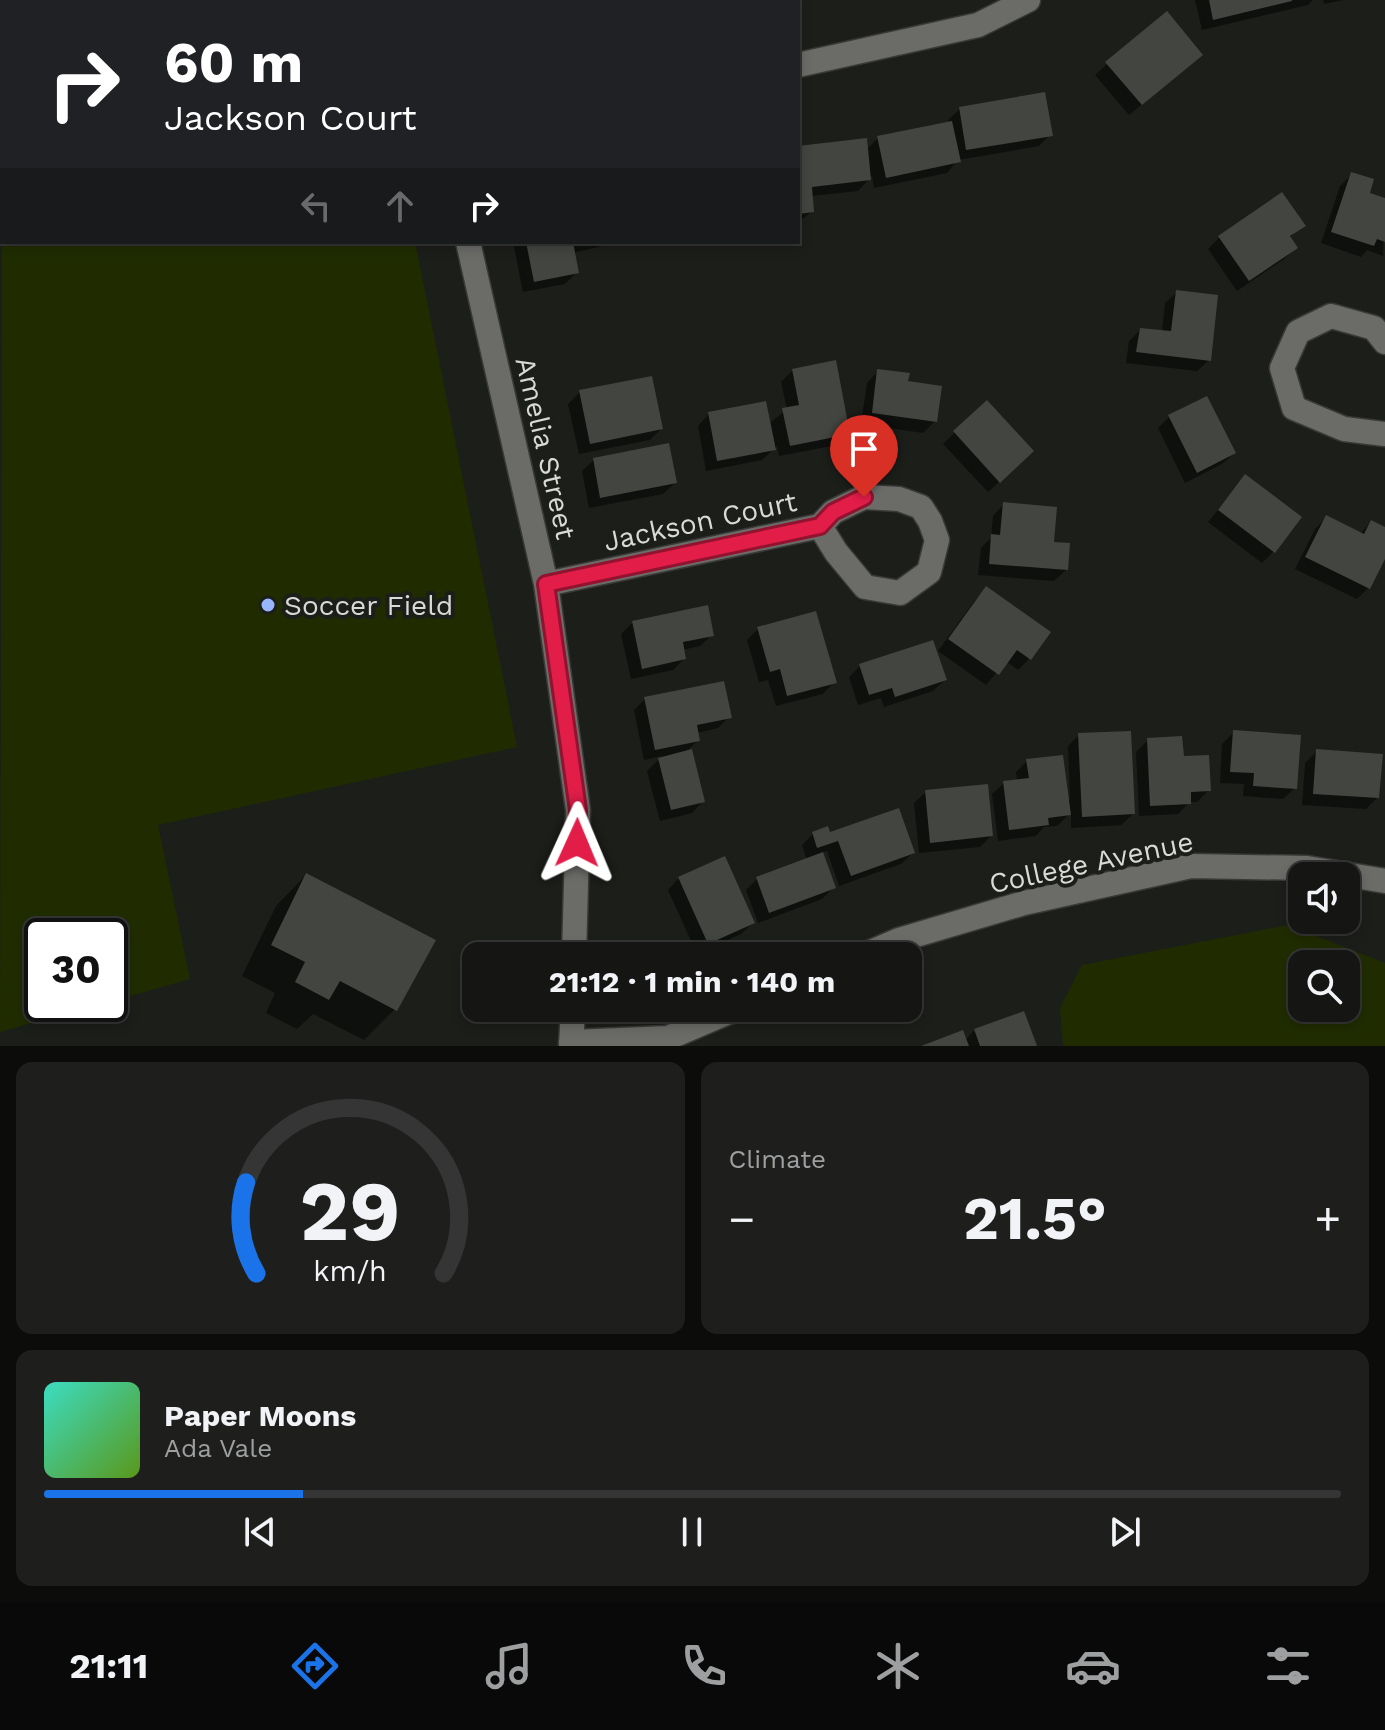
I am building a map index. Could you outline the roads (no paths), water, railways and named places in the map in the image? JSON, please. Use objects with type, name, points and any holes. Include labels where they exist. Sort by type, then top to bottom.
[{"type":"street","points":[[800,65],[978,25],[1028,0]]},
{"type":"street","name":"Amelia Street","points":[[468,244],[546,584],[578,810],[574,942]]},
{"type":"street","points":[[1385,342],[1374,328],[1331,316],[1298,332],[1282,368],[1294,408],[1344,429],[1385,434]]},
{"type":"street","name":"Jackson Court","points":[[546,584],[820,526],[833,512],[864,497],[899,499],[921,507],[937,540],[929,572],[900,593],[865,587],[820,526]]},
{"type":"street","name":"College Avenue","points":[[894,942],[1024,903],[1191,866],[1307,868],[1385,881]]},
{"type":"street","points":[[572,1022],[571,1044],[668,1038],[705,1022]]},
{"type":"place","name":"Soccer Field","points":[[268,605]]}]
